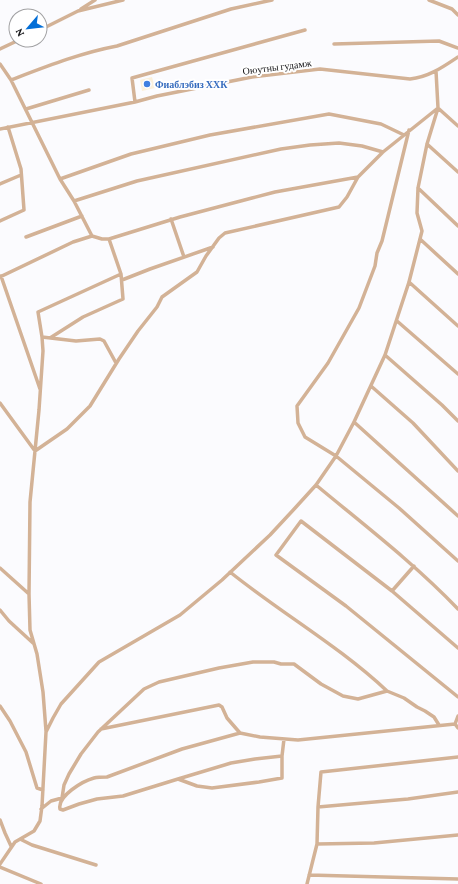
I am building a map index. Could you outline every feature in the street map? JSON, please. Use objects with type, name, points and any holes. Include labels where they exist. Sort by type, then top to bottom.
[{"type":"street","points":[[48,26],[78,11],[95,0]]},
{"type":"street","points":[[78,11],[123,0]]},
{"type":"street","points":[[11,80],[57,63],[117,46],[231,9],[272,0]]},
{"type":"street","points":[[429,0],[452,9],[458,15]]},
{"type":"street","points":[[135,102],[132,78],[305,30]]},
{"type":"street","points":[[334,44],[439,41],[458,48]]},
{"type":"street","name":"Оюутны гудамж","points":[[0,129],[252,77],[320,69],[410,79],[418,78],[436,71],[458,56]]},
{"type":"street","points":[[0,64],[11,80],[60,179],[74,201],[92,236]]},
{"type":"street","points":[[46,732],[61,704],[99,662],[180,616],[270,534],[316,485],[336,456],[354,422],[377,370],[385,356],[397,321],[420,239],[422,231],[417,213],[418,188],[427,144],[438,108],[436,71]]},
{"type":"street","points":[[26,109],[89,90]]},
{"type":"street","points":[[438,108],[458,126]]},
{"type":"street","points":[[35,451],[67,429],[90,406],[116,363],[162,298],[197,272],[224,233],[339,207],[347,197],[358,177],[383,152],[438,108]]},
{"type":"street","points":[[60,179],[131,154],[210,135],[329,114],[381,124],[404,135]]},
{"type":"street","points":[[0,221],[24,210],[21,169],[8,127]]},
{"type":"street","points":[[409,130],[375,266],[359,308],[328,363],[297,406],[298,423],[305,437],[336,456],[399,508],[458,561]]},
{"type":"street","points":[[74,201],[137,181],[281,149],[339,143],[362,146],[383,152]]},
{"type":"street","points":[[427,144],[458,172]]},
{"type":"street","points":[[0,184],[21,175]]},
{"type":"street","points":[[40,391],[1,277],[73,242],[92,236],[102,239],[109,238],[171,219],[275,192],[358,177]]},
{"type":"street","points":[[418,188],[458,226]]},
{"type":"street","points":[[26,237],[82,216]]},
{"type":"street","points":[[171,219],[184,257]]},
{"type":"street","points":[[50,338],[83,317],[123,299],[121,274],[109,238]]},
{"type":"street","points":[[420,239],[458,274]]},
{"type":"street","points":[[122,280],[213,247]]},
{"type":"street","points":[[0,864],[11,846],[34,831],[40,821],[43,790],[46,732],[43,692],[37,654],[30,630],[29,594],[30,502],[43,352],[38,312],[121,274]]},
{"type":"street","points":[[408,282],[458,326]]},
{"type":"street","points":[[397,321],[458,374]]},
{"type":"street","points":[[42,337],[76,341],[100,339],[104,341],[116,363]]},
{"type":"street","points":[[385,356],[442,405],[458,421]]},
{"type":"street","points":[[371,386],[413,423],[458,470]]},
{"type":"street","points":[[0,403],[35,451]]},
{"type":"street","points":[[354,422],[458,516]]},
{"type":"street","points":[[316,485],[414,566],[458,609]]},
{"type":"street","points":[[458,648],[392,591],[301,521],[276,554],[346,606],[458,697]]},
{"type":"street","points":[[392,591],[414,566]]},
{"type":"street","points":[[0,568],[29,594]]},
{"type":"street","points":[[230,572],[366,672],[388,691],[404,698],[416,707],[429,713],[434,717],[439,725]]},
{"type":"street","points":[[0,610],[9,621],[34,643]]},
{"type":"street","points":[[282,756],[231,763],[123,796],[96,799],[63,810],[60,809],[59,806],[64,785],[69,774],[81,754],[101,729],[144,689],[159,682],[253,662],[274,662],[281,664],[294,664],[321,684],[343,696],[358,699],[388,691]]},
{"type":"street","points":[[101,729],[219,705],[222,707],[227,718],[240,733]]},
{"type":"street","points":[[0,706],[10,721],[26,752],[37,788],[43,790]]},
{"type":"street","points":[[455,724],[458,716]]},
{"type":"street","points":[[41,809],[52,801],[62,798],[74,788],[94,778],[107,777],[182,749],[240,733],[260,737],[298,740],[455,724]]},
{"type":"street","points":[[455,724],[458,728]]},
{"type":"street","points":[[178,779],[197,786],[212,788],[282,778],[284,739]]},
{"type":"street","points":[[307,884],[317,844],[321,772],[458,757]]},
{"type":"street","points":[[318,807],[408,799],[458,792]]},
{"type":"street","points":[[0,820],[4,833],[11,846]]},
{"type":"street","points":[[317,844],[374,843],[458,835]]},
{"type":"street","points":[[20,839],[32,845],[96,865]]},
{"type":"street","points":[[0,867],[41,884]]},
{"type":"street","points":[[309,875],[458,879]]},
{"type":"shaded area","name":"Фиаблэбиз ХХК","points":[[152,77],[155,88],[142,91],[140,80]]},
{"type":"place","name":"Фиаблэбиз ХХК","points":[[147,84]]}]
